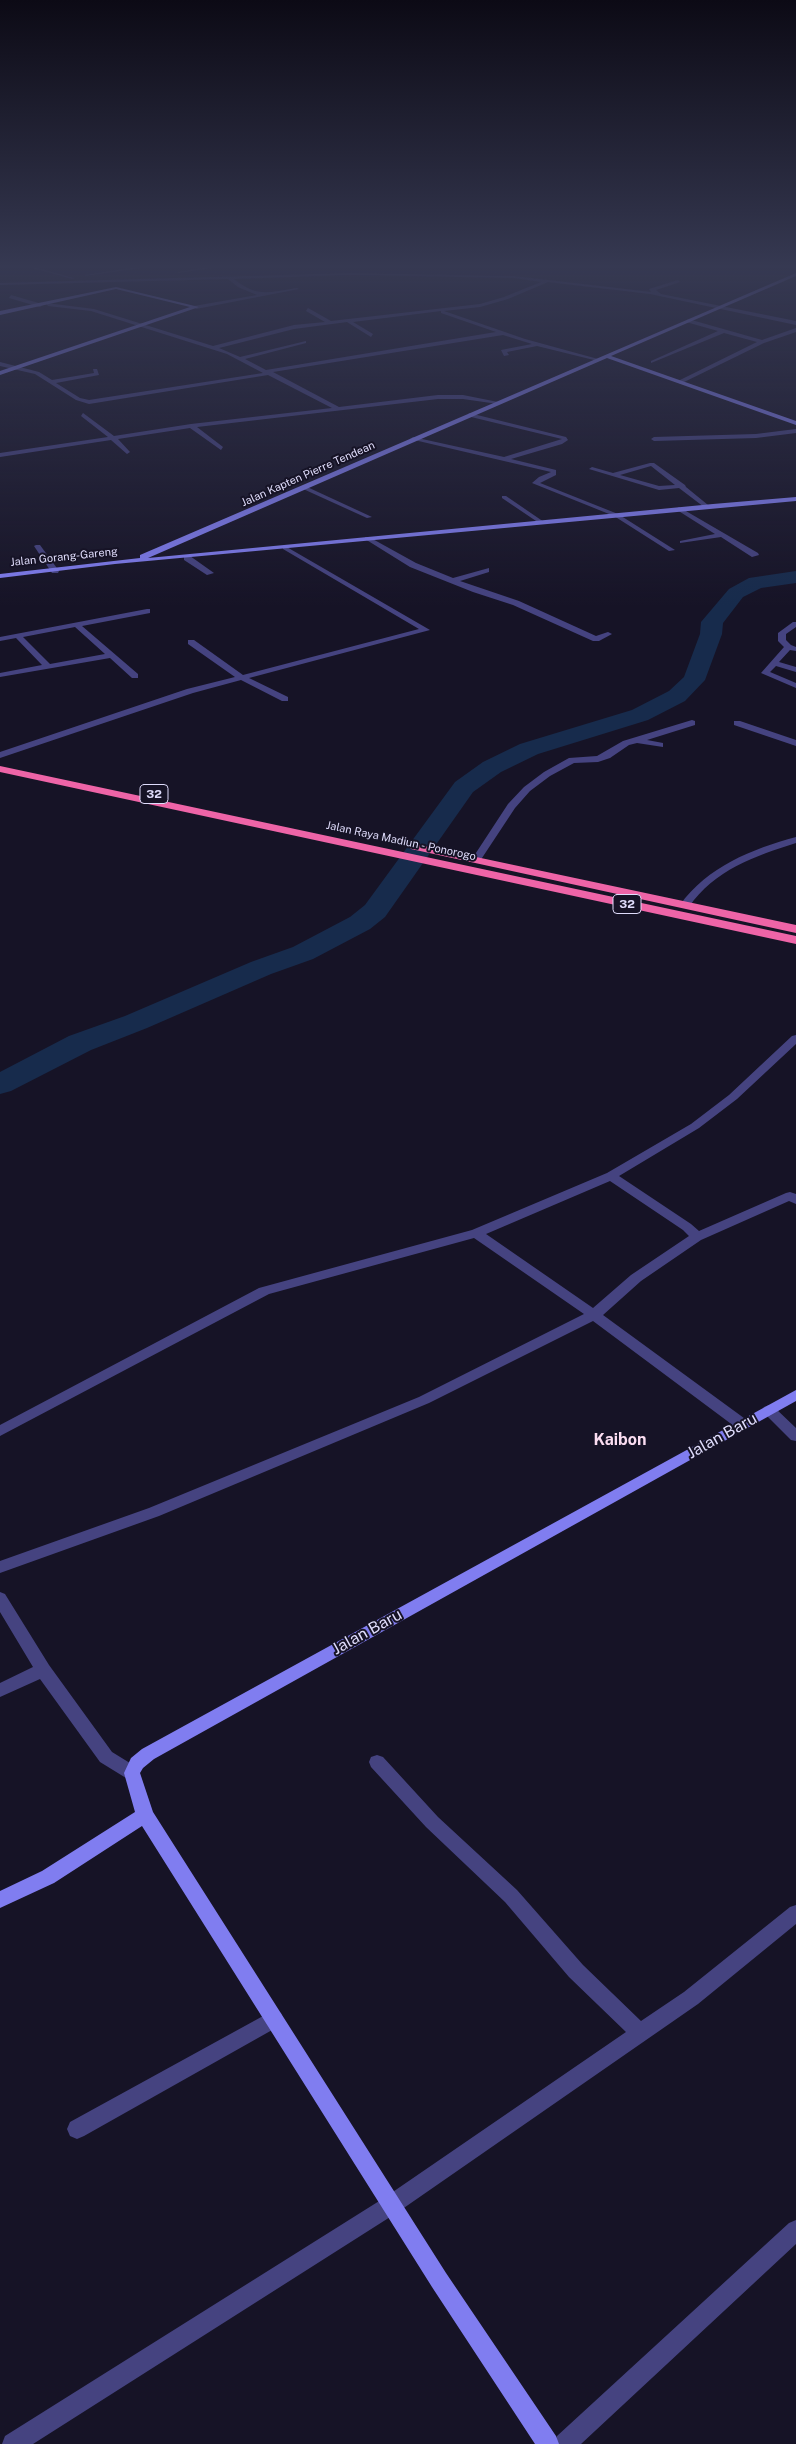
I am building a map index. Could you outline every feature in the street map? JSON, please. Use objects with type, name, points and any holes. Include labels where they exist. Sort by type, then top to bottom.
[{"type":"highway","name":"Jalan Raya Madiun - Ponorogo","points":[[0,762],[174,802],[304,829],[459,866],[685,905],[796,928]]},
{"type":"highway","name":"Jalan Raya Madiun - Ponorogo","points":[[0,769],[99,792],[174,802]]},
{"type":"highway","name":"Jalan Raya Madiun - Ponorogo","points":[[304,829],[479,854],[590,890],[796,940]]},
{"type":"street","points":[[45,378],[78,399],[92,402],[233,378]]},
{"type":"street","points":[[51,382],[74,378]]},
{"type":"street","points":[[280,378],[339,409]]},
{"type":"street","name":"Jalan Kapten Pierre Tendean","points":[[131,561],[193,536],[554,378]]},
{"type":"street","points":[[669,378],[796,423]]},
{"type":"street","points":[[680,382],[688,378]]},
{"type":"street","points":[[0,455],[191,426],[438,397],[463,397],[496,403]]},
{"type":"street","points":[[83,415],[112,437],[127,452]]},
{"type":"street","points":[[469,415],[566,440],[504,459]]},
{"type":"street","points":[[191,426],[221,448]]},
{"type":"street","points":[[654,438],[756,436],[796,432]]},
{"type":"street","points":[[413,439],[554,471],[554,474],[541,478],[535,483],[616,515],[671,550]]},
{"type":"street","points":[[613,475],[652,464],[683,486],[706,506]]},
{"type":"street","points":[[592,469],[659,488],[683,486]]},
{"type":"street","points":[[303,487],[369,517]]},
{"type":"street","points":[[504,497],[541,522]]},
{"type":"street","points":[[131,561],[187,558],[366,538],[796,499]]},
{"type":"street","points":[[679,509],[755,555]]},
{"type":"street","points":[[682,542],[721,534]]},
{"type":"street","points":[[366,538],[413,565],[476,590],[486,587],[516,603],[596,639],[608,634]]},
{"type":"street","points":[[38,546],[55,571]]},
{"type":"street","points":[[0,755],[190,691],[426,630],[285,548]]},
{"type":"street","points":[[187,558],[210,573]]},
{"type":"street","name":"Jalan Gorang-Gareng","points":[[0,576],[131,561]]},
{"type":"street","points":[[453,581],[486,570]]},
{"type":"street","points":[[0,640],[147,611]]},
{"type":"street","points":[[77,625],[135,676]]},
{"type":"street","points":[[795,625],[782,633],[782,641],[792,648],[765,673],[796,686]]},
{"type":"street","points":[[18,636],[47,665]]},
{"type":"street","points":[[191,642],[241,677],[285,699]]},
{"type":"street","points":[[0,675],[47,665],[112,655]]},
{"type":"street","points":[[776,663],[796,670]]},
{"type":"street","points":[[479,854],[511,806],[527,789],[547,774],[572,760],[598,759],[608,756],[626,743],[692,723]]},
{"type":"street","points":[[737,723],[796,743]]},
{"type":"street","points":[[637,740],[660,745]]},
{"type":"street","points":[[685,905],[692,893],[719,873],[748,856],[796,840]]},
{"type":"street","points":[[0,1431],[264,1291],[476,1233],[611,1176],[695,1126],[733,1097],[796,1038]]},
{"type":"street","points":[[611,1176],[687,1227],[697,1237]]},
{"type":"street","points":[[0,1567],[154,1512],[424,1400],[594,1315],[636,1278],[697,1237],[794,1197]]},
{"type":"street","points":[[476,1233],[594,1315],[743,1425]]},
{"type":"street","name":"Jalan Baru","points":[[132,1773],[137,1763],[171,1740],[796,1395]]},
{"type":"street","points":[[769,1410],[796,1436]]},
{"type":"street","points":[[0,1598],[43,1670],[106,1758],[132,1773],[145,1815],[391,2205],[548,2444]]},
{"type":"street","points":[[0,1690],[43,1670]]},
{"type":"street","points":[[377,1762],[432,1822],[511,1896],[576,1971],[639,2032]]},
{"type":"street","points":[[0,1900],[48,1877],[145,1815]]},
{"type":"street","points":[[13,2444],[391,2205],[639,2032],[691,1998],[796,1913]]},
{"type":"street","points":[[77,2129],[274,2019]]},
{"type":"street","points":[[566,2444],[796,2230]]},
{"type":"waterway","points":[[0,1084],[80,1043],[136,1022],[261,968],[303,953],[360,923],[375,911],[432,829],[448,812],[464,787],[492,767],[529,749],[640,715],[677,696],[694,680],[711,634],[712,622],[736,593],[756,582],[796,577]]},
{"type":"district","name":"Kaibon","points":[[620,1440]]}]
